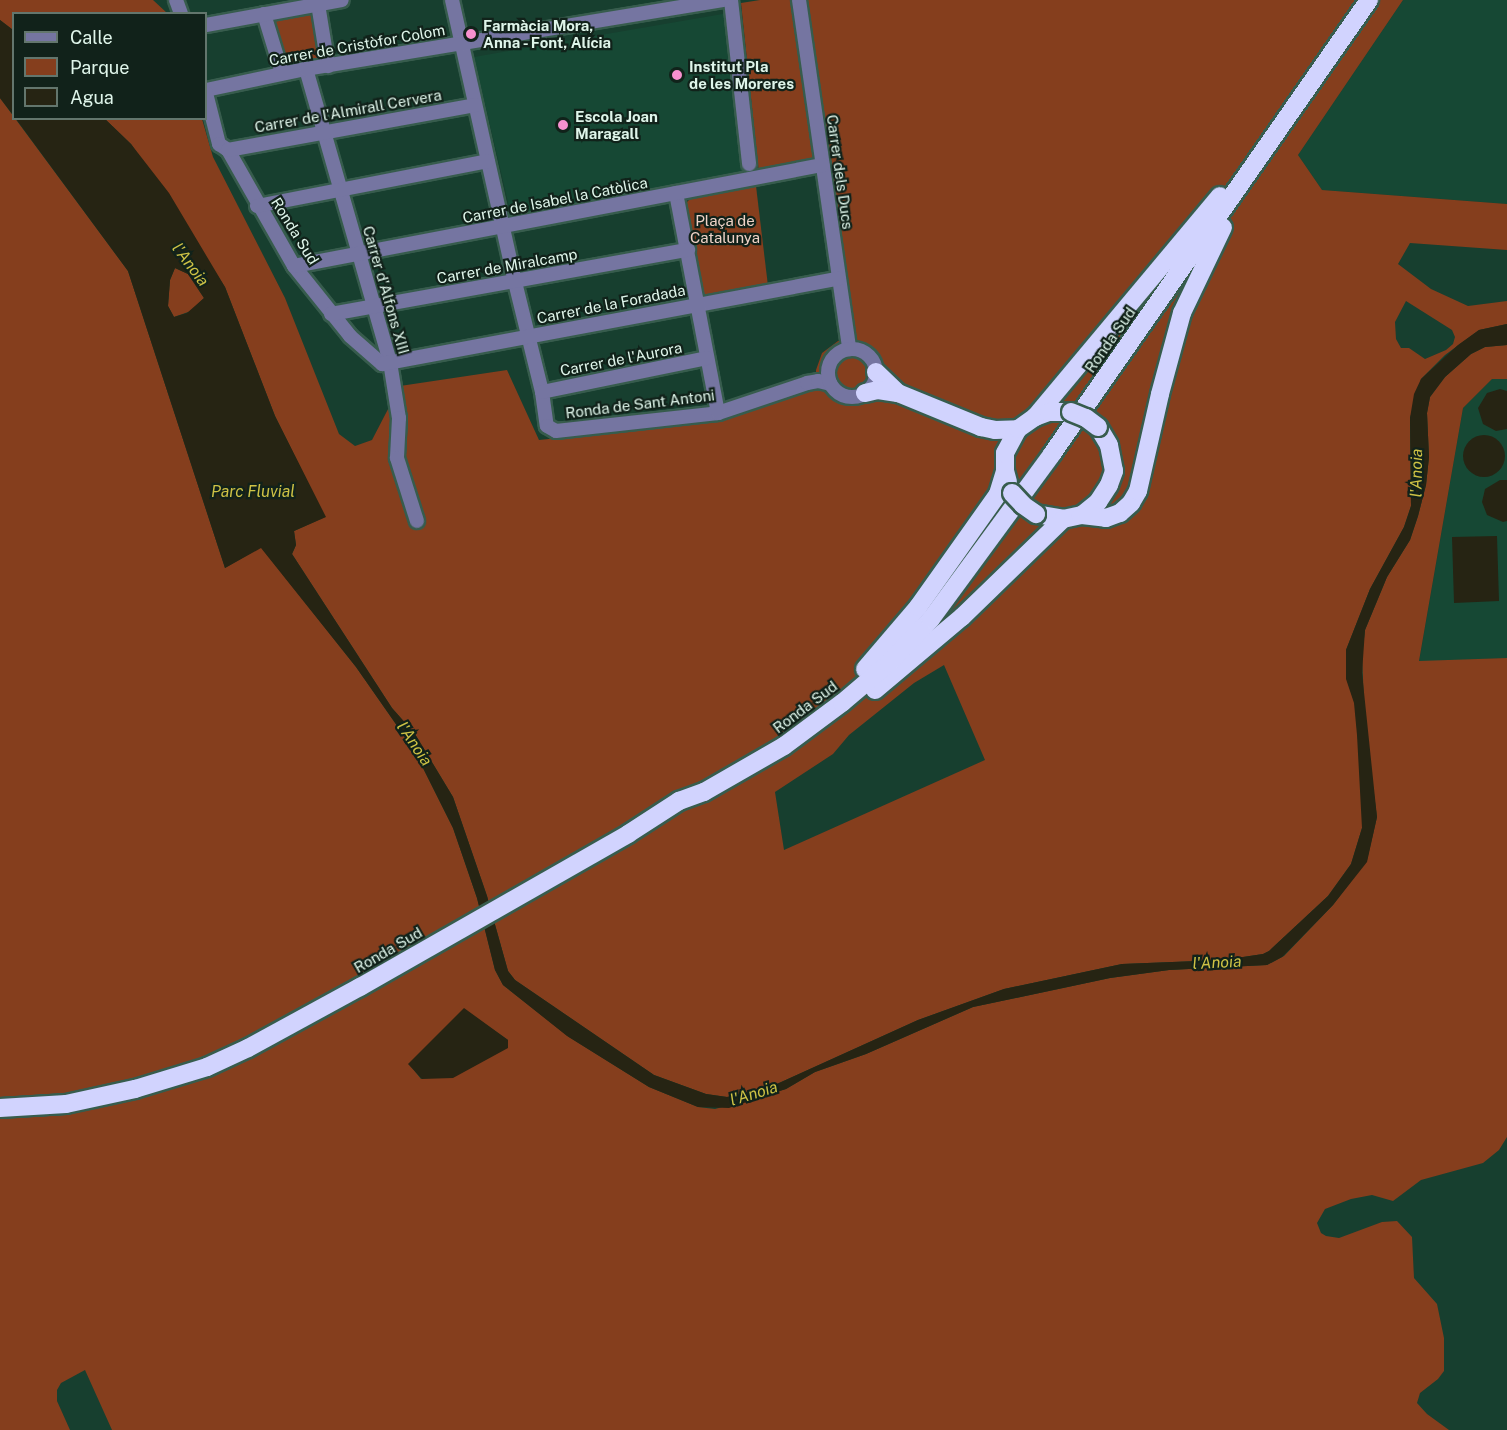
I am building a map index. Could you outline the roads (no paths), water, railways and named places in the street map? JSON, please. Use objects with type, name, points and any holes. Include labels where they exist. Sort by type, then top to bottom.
[{"type":"highway","name":"Ronda Sud","points":[[0,1108],[66,1104],[173,1078],[248,1048],[360,987],[628,834],[679,801],[704,792],[784,746],[842,703],[889,663],[931,619],[1052,454],[1369,0]]},
{"type":"highway","points":[[865,393],[878,390],[898,393],[981,427],[995,430],[1018,429],[1035,417],[1239,173],[1267,147]]},
{"type":"highway","points":[[981,427],[992,435],[1005,462],[1012,493],[1036,514],[1063,519],[1082,515],[1106,518],[1120,513],[1131,503],[1138,491],[1160,394],[1182,313],[1214,242],[1257,174],[1267,147]]},
{"type":"highway","points":[[876,372],[898,393]]},
{"type":"highway","points":[[1035,417],[1049,412],[1071,412],[1098,427],[1109,444],[1114,471],[1109,485],[1098,502],[1082,515]]},
{"type":"highway","points":[[704,792],[837,697],[881,654],[918,607],[998,494],[1005,462],[1018,429]]},
{"type":"highway","points":[[704,792],[771,763],[893,676],[963,617],[1063,519]]},
{"type":"street","points":[[207,25],[264,14],[288,4],[318,4],[342,0]]},
{"type":"street","points":[[452,0],[542,392]]},
{"type":"street","name":"Carrer de Cristòfor Colom","points":[[207,91],[282,73],[463,43],[656,4],[723,0]]},
{"type":"street","points":[[731,0],[748,164]]},
{"type":"street","name":"Carrer dels Ducs","points":[[799,0],[849,349]]},
{"type":"street","points":[[318,4],[328,66]]},
{"type":"street","points":[[264,14],[282,73]]},
{"type":"street","name":"Carrer d'Alfons XIII","points":[[306,69],[390,362],[399,418],[397,458],[417,522]]},
{"type":"street","name":"Ronda Sud","points":[[207,95],[219,144],[228,150],[257,206],[294,266],[350,336],[382,364],[390,362]]},
{"type":"street","name":"Carrer de l'Almirall Cervera","points":[[228,150],[475,105]]},
{"type":"street","points":[[257,206],[488,161]]},
{"type":"street","name":"Carrer de Isabel la Catòlica","points":[[294,266],[504,228],[822,165]]},
{"type":"street","points":[[676,194],[718,413]]},
{"type":"street","name":"Carrer de Miralcamp","points":[[332,314],[687,250]]},
{"type":"street","name":"Carrer de la Foradada","points":[[390,362],[838,279]]},
{"type":"street","points":[[849,349],[864,352],[875,364],[876,372],[874,384],[865,393],[857,396],[843,394],[831,384],[829,369],[835,356],[849,349]]},
{"type":"street","name":"Carrer de l'Aurora","points":[[542,392],[707,358]]},
{"type":"street","name":"Ronda de Sant Antoni","points":[[542,392],[547,426],[556,431],[718,413],[807,383],[818,381],[831,384]]},
{"type":"water","points":[[0,20],[12,29],[12,114],[0,98]]},
{"type":"water","name":"Parc Fluvial","points":[[17,120],[106,120],[131,144],[169,193],[225,287],[275,416],[326,517],[294,531],[296,545],[292,554],[392,708],[415,734],[453,797],[487,896],[508,971],[515,980],[654,1075],[706,1094],[727,1097],[768,1088],[918,1020],[1004,989],[1122,964],[1223,960],[1263,954],[1328,896],[1351,864],[1362,828],[1357,735],[1354,703],[1346,679],[1346,650],[1370,589],[1404,527],[1411,506],[1410,418],[1414,394],[1421,379],[1458,345],[1479,330],[1507,324],[1507,345],[1485,347],[1471,354],[1445,377],[1430,397],[1427,413],[1429,457],[1426,485],[1418,516],[1410,540],[1387,577],[1365,630],[1362,673],[1377,817],[1367,862],[1333,905],[1282,957],[1267,965],[1169,970],[1110,978],[973,1007],[866,1054],[815,1072],[786,1089],[729,1108],[698,1107],[649,1087],[567,1036],[503,985],[495,970],[477,898],[453,828],[414,750],[356,667],[261,548],[225,568],[128,271]],"holes":[[[175,268],[188,274],[204,298],[187,313],[174,317],[168,306],[170,280]]]},
{"type":"water","points":[[1500,389],[1507,391],[1507,429],[1496,431],[1483,424],[1478,408],[1487,393]]},
{"type":"water","points":[[1484,435],[1499,441],[1505,456],[1499,471],[1484,477],[1469,471],[1463,456],[1469,441]]},
{"type":"water","points":[[1500,480],[1507,480],[1507,521],[1503,522],[1487,515],[1482,502],[1485,489]]},
{"type":"water","points":[[1497,536],[1499,601],[1454,603],[1452,537]]},
{"type":"water","points":[[464,1008],[508,1040],[508,1048],[453,1078],[422,1079],[408,1064]]},
{"type":"place","name":"Farmàcia Mora, Anna - Font, Alícia","points":[[471,34]]},
{"type":"place","name":"Institut Pla de les Moreres","points":[[677,75]]},
{"type":"place","name":"Escola Joan Maragall","points":[[563,125]]},
{"type":"park label","name":"Plaça de Catalunya","points":[[725,228]]},
{"type":"water label","name":"l'Anoia","points":[[190,265]]},
{"type":"water label","name":"l'Anoia","points":[[1417,473]]},
{"type":"water label","name":"l'Anoia","points":[[414,744]]},
{"type":"water label","name":"l'Anoia","points":[[1217,963]]},
{"type":"water label","name":"l'Anoia","points":[[754,1094]]}]
